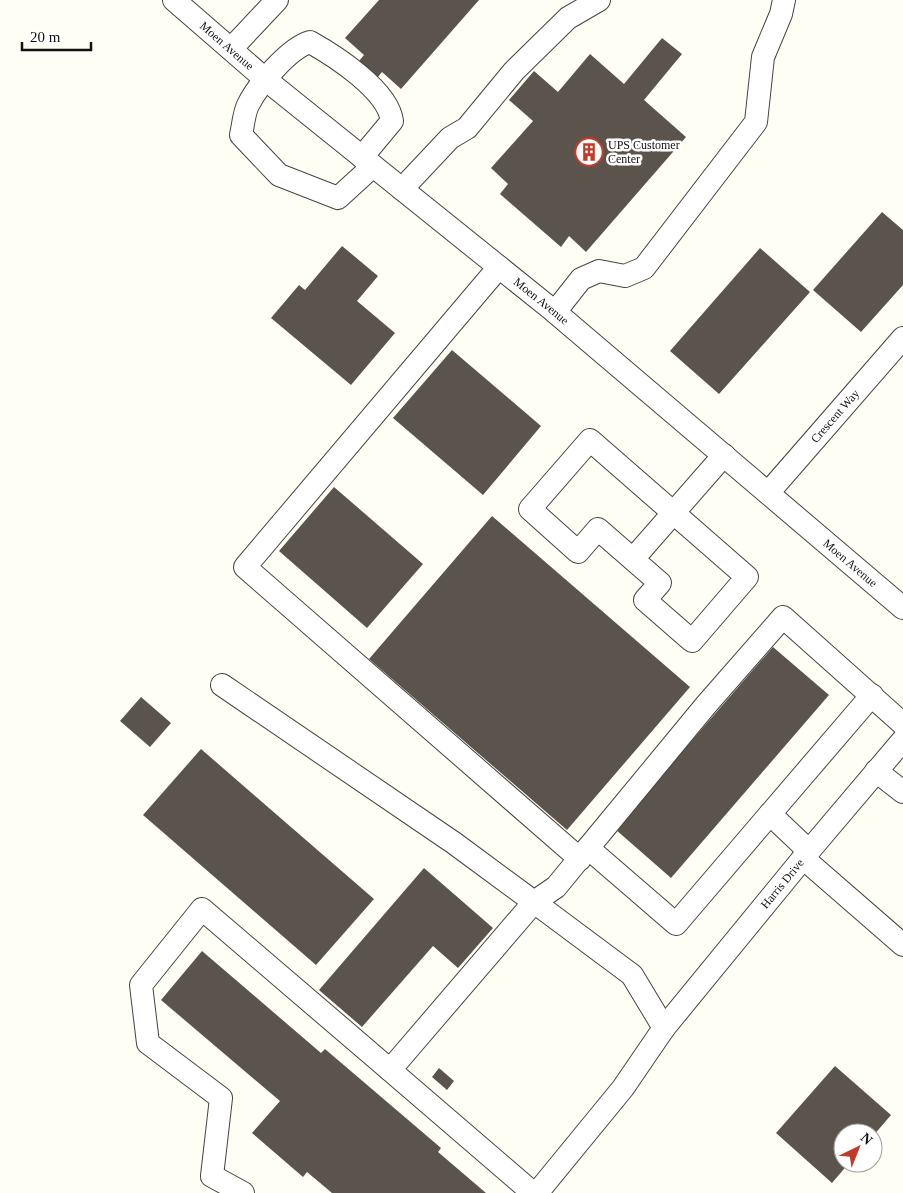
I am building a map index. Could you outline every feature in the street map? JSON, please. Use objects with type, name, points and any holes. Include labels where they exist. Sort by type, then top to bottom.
[{"type":"street","name":"Moen Avenue","points":[[174,0],[265,79],[555,312],[903,608]]},
{"type":"street","points":[[231,49],[277,0]]},
{"type":"street","points":[[402,189],[450,138],[467,128],[514,71],[568,18],[599,0]]},
{"type":"street","points":[[555,312],[581,280],[600,271],[625,276],[644,268],[756,122],[763,57],[781,14],[784,0]]},
{"type":"street","points":[[310,42],[332,55],[378,92],[391,113],[392,121],[368,161],[338,198],[279,175],[241,135],[247,106],[265,79],[300,45],[310,42]]},
{"type":"street","points":[[499,267],[245,567],[584,853],[676,924],[872,695]]},
{"type":"street","name":"Crescent Way","points":[[768,493],[903,338]]},
{"type":"street","points":[[590,440],[674,513],[748,577],[692,641],[645,600],[660,583],[598,529],[578,552],[530,509],[590,440]]},
{"type":"street","points":[[632,559],[724,455]]},
{"type":"street","points":[[390,1070],[534,902],[556,887],[706,705],[783,617],[903,724]]},
{"type":"street","points":[[222,685],[454,843],[632,975],[664,1028]]},
{"type":"street","name":"Harris Drive","points":[[537,1193],[623,1088],[664,1028],[903,740]]},
{"type":"street","points":[[876,771],[903,792]]},
{"type":"street","points":[[770,814],[806,855],[903,945]]},
{"type":"street","points":[[243,1193],[212,1176],[221,1098],[148,1043],[141,985],[202,909],[533,1193]]},
{"type":"building","points":[[379,0],[479,0],[401,89],[382,72],[377,78],[359,61],[364,55],[345,38]]},
{"type":"building","name":"UPS Customer Center","points":[[662,38],[682,54],[644,100],[686,137],[586,252],[569,236],[561,247],[500,194],[508,184],[491,168],[533,121],[509,100],[534,71],[558,92],[590,54],[624,84]]},
{"type":"building","points":[[882,212],[903,230],[903,285],[861,332],[813,290]]},
{"type":"building","points":[[342,246],[378,276],[357,301],[395,333],[351,385],[271,318],[299,285],[305,290]]},
{"type":"building","points":[[760,248],[810,292],[719,394],[670,351]]},
{"type":"building","points":[[452,350],[541,426],[483,495],[393,418]]},
{"type":"building","points":[[334,487],[423,564],[367,628],[279,551]]},
{"type":"building","points":[[492,516],[690,687],[567,830],[369,659]]},
{"type":"building","points":[[773,647],[829,695],[671,878],[615,829]]},
{"type":"building","points":[[141,697],[171,723],[150,747],[120,721]]},
{"type":"building","points":[[201,749],[374,899],[316,965],[143,815]]},
{"type":"building","points":[[424,868],[493,928],[458,968],[433,946],[362,1027],[319,990]]},
{"type":"building","points":[[202,951],[321,1053],[325,1049],[441,1148],[438,1152],[486,1193],[332,1193],[307,1172],[303,1177],[252,1133],[280,1101],[161,1000]]},
{"type":"building","points":[[835,1066],[891,1115],[883,1124],[833,1123],[833,1173],[840,1173],[832,1183],[776,1133]]},
{"type":"building","points":[[439,1068],[454,1081],[447,1090],[432,1077]]},
{"type":"place","name":"UPS Customer Center","points":[[589,152]]}]
